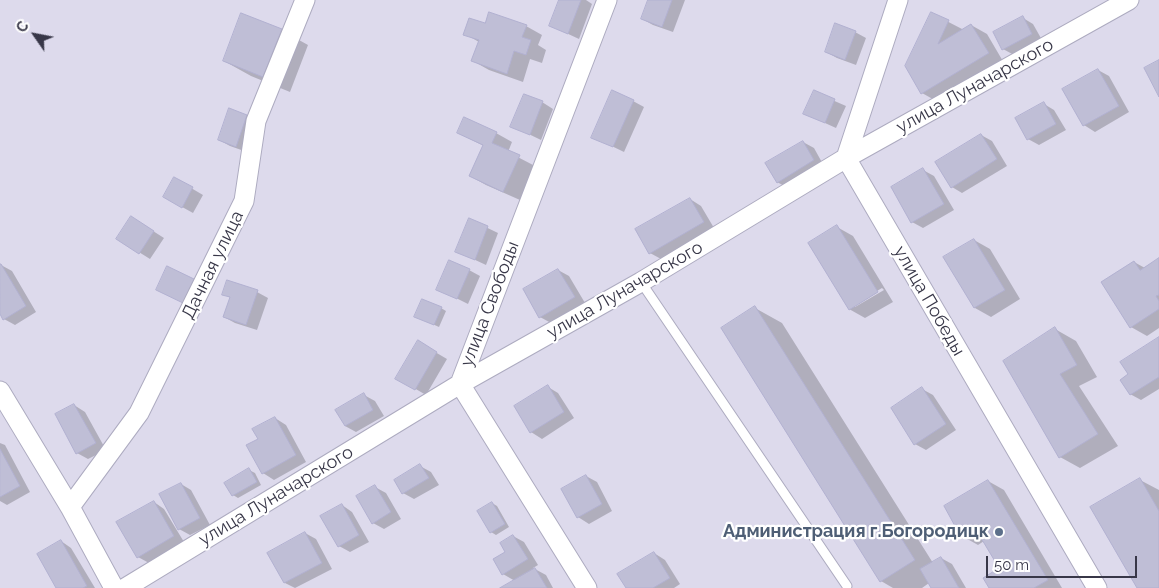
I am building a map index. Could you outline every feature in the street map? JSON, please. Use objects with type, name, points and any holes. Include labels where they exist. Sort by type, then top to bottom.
[{"type":"street","name":"Дачная улица","points":[[70,507],[139,413],[244,201],[256,121],[305,0]]},
{"type":"street","name":"улица Свободы","points":[[587,588],[460,384],[607,0]]},
{"type":"street","points":[[846,158],[898,0]]},
{"type":"street","name":"улица Луначарского","points":[[125,588],[460,384],[641,282],[846,158],[1129,0]]},
{"type":"street","name":"улица Победы","points":[[846,158],[1097,588]]},
{"type":"street","points":[[0,390],[70,507],[114,588]]},
{"type":"lane","points":[[641,282],[847,586]]},
{"type":"shaded area","points":[[0,0],[1159,0],[1159,588],[0,588]]},
{"type":"building","points":[[559,0],[581,0],[568,34],[549,26]]},
{"type":"building","points":[[648,0],[672,0],[662,27],[641,19]]},
{"type":"building","points":[[489,12],[527,25],[522,37],[531,40],[526,55],[514,51],[507,74],[471,61],[479,40],[463,35],[469,18],[485,23]]},
{"type":"building","points":[[931,12],[949,20],[938,44],[971,24],[989,53],[921,94],[905,66]]},
{"type":"building","points":[[241,13],[282,29],[263,77],[223,61]]},
{"type":"building","points":[[1023,16],[1032,34],[1002,50],[993,32]]},
{"type":"building","points":[[835,23],[856,31],[845,60],[825,52]]},
{"type":"building","points":[[1159,60],[1159,97],[1144,68]]},
{"type":"building","points":[[1098,69],[1119,106],[1083,126],[1062,89]]},
{"type":"building","points":[[612,90],[634,100],[613,147],[591,138]]},
{"type":"building","points":[[814,90],[835,99],[825,123],[803,114]]},
{"type":"building","points":[[524,94],[543,101],[530,135],[510,127]]},
{"type":"building","points":[[1044,102],[1056,124],[1027,140],[1015,118]]},
{"type":"building","points":[[229,108],[247,115],[236,147],[218,140]]},
{"type":"building","points":[[464,117],[497,132],[492,143],[520,155],[503,192],[469,176],[483,145],[457,133]]},
{"type":"building","points":[[981,134],[997,159],[951,188],[935,162]]},
{"type":"building","points":[[803,141],[814,160],[777,183],[765,163]]},
{"type":"building","points":[[923,168],[944,204],[911,223],[891,187]]},
{"type":"building","points":[[174,177],[193,187],[182,208],[163,197]]},
{"type":"building","points":[[690,198],[704,222],[649,254],[635,229]]},
{"type":"building","points":[[131,216],[154,231],[139,254],[116,239]]},
{"type":"building","points":[[469,218],[488,226],[475,260],[455,252]]},
{"type":"building","points":[[837,225],[878,292],[849,310],[808,243]]},
{"type":"building","points":[[974,239],[1005,290],[974,308],[943,257]]},
{"type":"building","points":[[1159,258],[1159,295],[1156,296],[1159,301],[1159,309],[1130,328],[1101,282],[1134,261],[1140,270]]},
{"type":"building","points":[[449,260],[470,269],[457,299],[436,290]]},
{"type":"building","points":[[0,264],[26,306],[3,320],[0,314]]},
{"type":"building","points":[[167,266],[194,279],[183,303],[156,290]]},
{"type":"building","points":[[558,269],[575,297],[539,318],[523,289]]},
{"type":"building","points":[[227,280],[258,290],[246,325],[223,317],[230,297],[222,295]]},
{"type":"building","points":[[422,299],[442,307],[434,325],[414,317]]},
{"type":"building","points":[[755,306],[915,560],[880,582],[721,328]]},
{"type":"building","points":[[1055,327],[1077,365],[1060,374],[1098,434],[1059,458],[1003,361]]},
{"type":"building","points":[[1159,337],[1159,377],[1130,395],[1120,380],[1128,374],[1120,362]]},
{"type":"building","points":[[418,340],[437,352],[415,390],[395,379]]},
{"type":"building","points":[[548,385],[564,412],[530,433],[514,406]]},
{"type":"building","points":[[922,387],[946,424],[914,445],[891,408]]},
{"type":"building","points":[[364,393],[373,410],[345,426],[335,410]]},
{"type":"building","points":[[74,404],[96,443],[76,454],[55,414]]},
{"type":"building","points":[[275,417],[296,455],[262,474],[246,445],[258,439],[252,429]]},
{"type":"building","points":[[0,449],[20,486],[0,497]]},
{"type":"building","points":[[420,464],[429,478],[402,494],[394,480]]},
{"type":"building","points":[[249,468],[257,482],[232,496],[224,483]]},
{"type":"building","points":[[586,475],[602,504],[577,518],[561,489]]},
{"type":"building","points":[[1140,478],[1159,511],[1159,588],[1137,588],[1090,507]]},
{"type":"building","name":"Администрация г.Богородицк","points":[[988,480],[1048,580],[1034,588],[989,588],[983,578],[999,568],[975,528],[961,537],[944,506]]},
{"type":"building","points":[[181,483],[200,518],[178,530],[159,494]]},
{"type":"building","points":[[375,485],[391,512],[372,524],[356,496]]},
{"type":"building","points":[[154,501],[174,536],[137,558],[116,522]]},
{"type":"building","points":[[492,502],[505,524],[490,533],[477,511]]},
{"type":"building","points":[[342,504],[359,535],[338,547],[320,516]]},
{"type":"building","points":[[305,532],[322,563],[284,583],[267,553]]},
{"type":"building","points":[[513,535],[528,559],[502,575],[493,559],[505,552],[500,543]]},
{"type":"building","points":[[61,540],[87,586],[83,588],[56,588],[37,554]]},
{"type":"building","points":[[654,552],[670,578],[653,588],[626,588],[617,574]]},
{"type":"building","points":[[941,557],[959,588],[931,588],[920,569]]},
{"type":"building","points":[[535,568],[547,588],[500,588]]},
{"type":"place","name":"Администрация г.Богородицк","points":[[999,532]]}]
